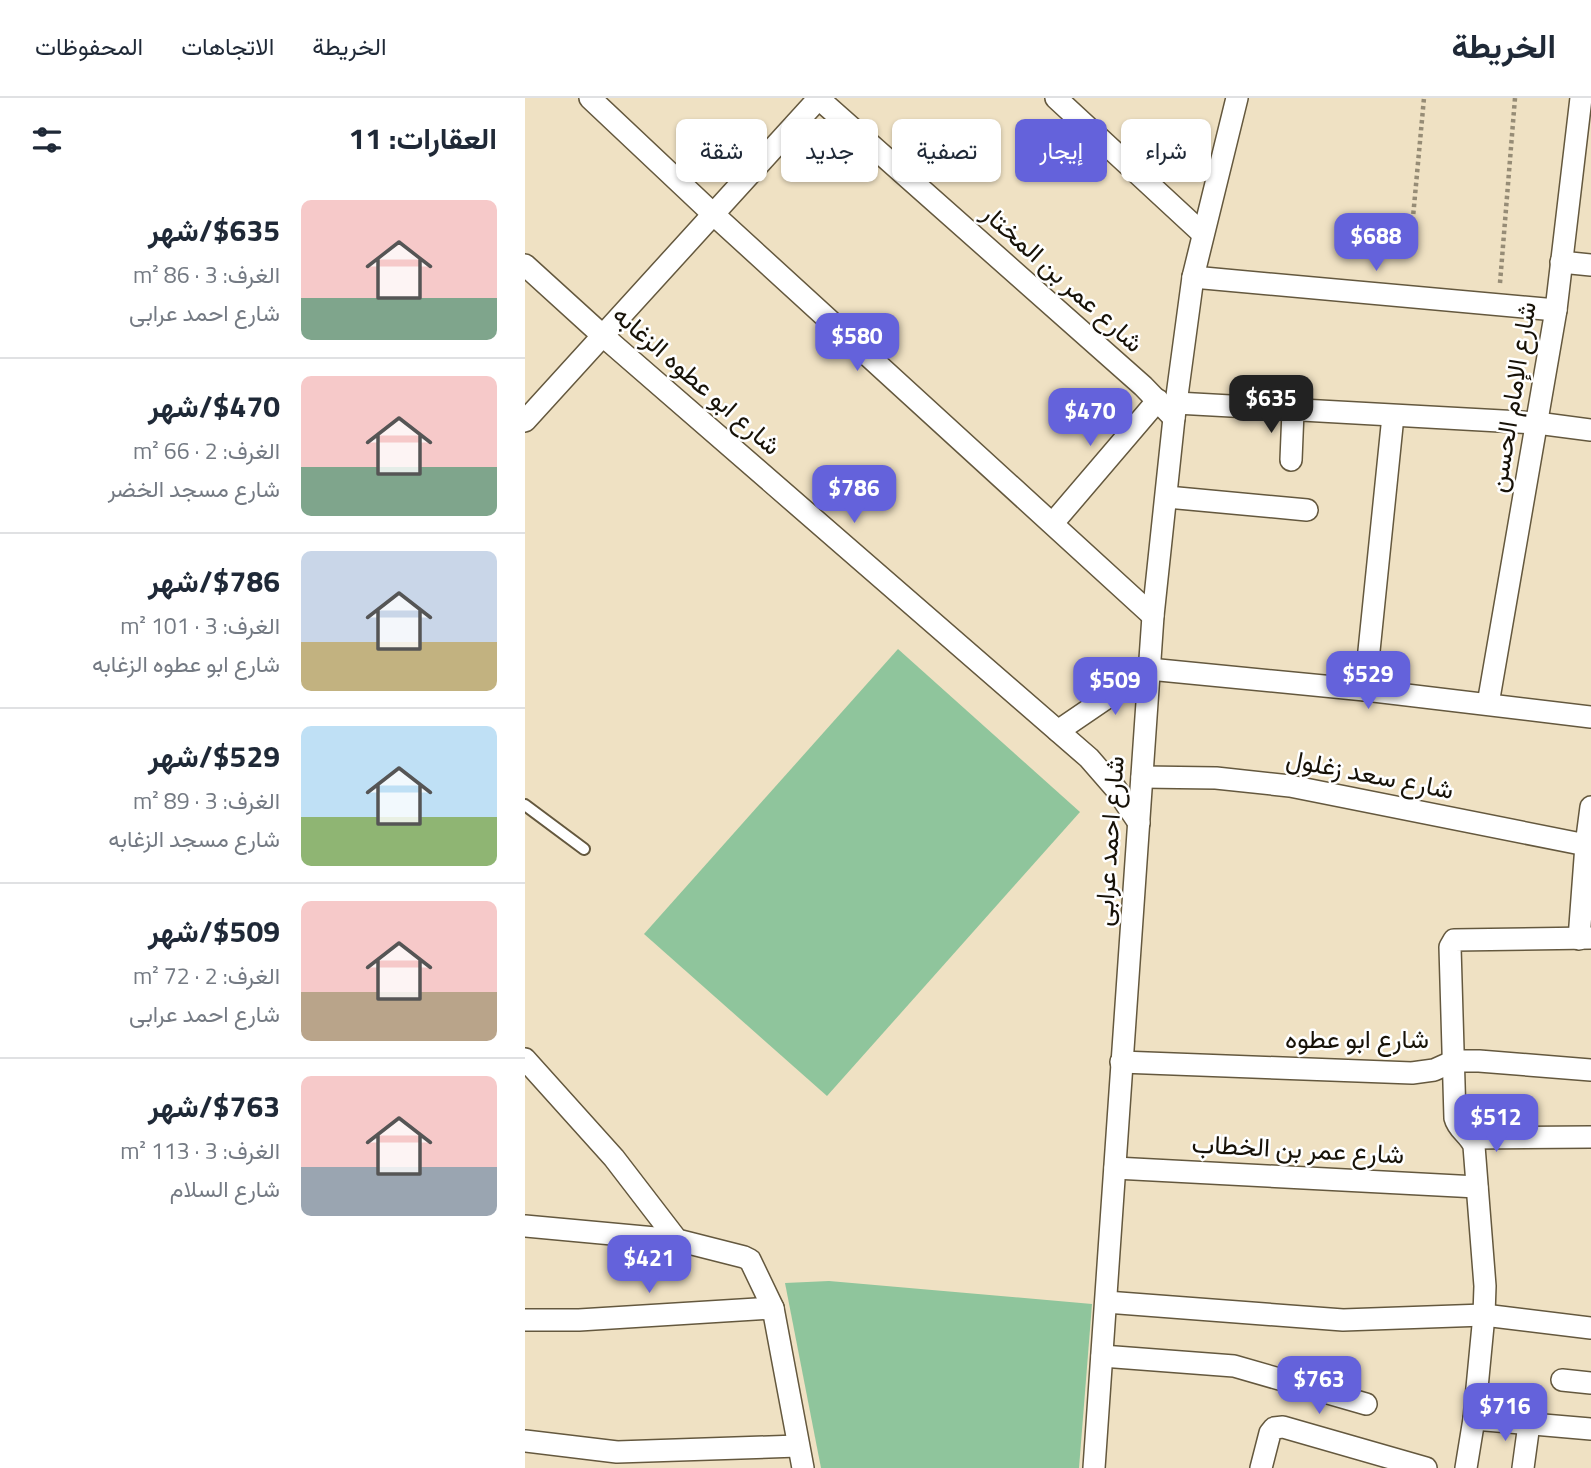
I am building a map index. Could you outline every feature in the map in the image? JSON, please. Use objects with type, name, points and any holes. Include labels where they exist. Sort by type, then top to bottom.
[{"type":"street","points":[[590,98],[1153,616]]},
{"type":"street","points":[[525,421],[819,98]]},
{"type":"street","name":"شارع عمر بن المختار","points":[[819,98],[1170,407]]},
{"type":"street","points":[[1056,98],[1203,234]]},
{"type":"street","name":"شارع احمد عرابى","points":[[1094,1468],[1149,669],[1167,497],[1170,407],[1193,277],[1237,98]]},
{"type":"street","name":"شارع الإمام الحسن","points":[[1487,704],[1556,310],[1583,109]]},
{"type":"street","points":[[1562,262],[1591,265]]},
{"type":"street","name":"شارع ابو عطوه الزغابه","points":[[525,265],[1089,758],[1116,789],[1139,823]]},
{"type":"street","points":[[1193,277],[1556,310]]},
{"type":"street","points":[[1053,523],[1170,407],[1537,423],[1591,430]]},
{"type":"street","points":[[1291,460],[1293,411]]},
{"type":"street","points":[[1365,690],[1393,416]]},
{"type":"street","points":[[1167,497],[1307,510]]},
{"type":"street","points":[[1058,731],[1149,669],[1365,690],[1591,718]]},
{"type":"street","name":"شارع سعد زغلول","points":[[1142,777],[1216,778],[1290,786],[1586,845]]},
{"type":"street","points":[[1466,1468],[1474,1419],[1485,1286],[1474,1146],[1455,1118],[1450,947],[1452,942],[1585,939],[1586,845],[1591,807]]},
{"type":"street","points":[[525,1059],[614,1158],[677,1240]]},
{"type":"street","name":"شارع ابو عطوه","points":[[1121,1062],[1412,1073],[1434,1070],[1454,1061],[1479,1060],[1591,1070]]},
{"type":"street","points":[[1471,1138],[1591,1137]]},
{"type":"street","name":"شارع عمر بن الخطاب","points":[[1115,1168],[1478,1187]]},
{"type":"street","points":[[525,1226],[677,1240],[744,1257],[750,1261],[773,1308],[803,1468]]},
{"type":"street","points":[[1106,1301],[1343,1320],[1484,1315],[1591,1328]]},
{"type":"street","points":[[525,1320],[579,1320],[773,1308]]},
{"type":"street","points":[[1102,1356],[1234,1366],[1366,1404]]},
{"type":"street","points":[[1562,1380],[1591,1383]]},
{"type":"street","points":[[1474,1419],[1591,1429]]},
{"type":"street","points":[[1523,1468],[1529,1424]]},
{"type":"street","points":[[1261,1468],[1270,1433],[1274,1428],[1283,1427],[1426,1468]]},
{"type":"street","points":[[525,1441],[616,1460],[798,1446]]},
{"type":"lane","points":[[525,805],[584,849]]},
{"type":"path","points":[[1412,228],[1424,98]]},
{"type":"path","points":[[1498,305],[1515,98]]},
{"type":"green space","points":[[898,649],[1080,812],[827,1096],[644,934]]},
{"type":"green space","points":[[829,1281],[1092,1304],[1079,1468],[821,1468],[785,1283]]}]
